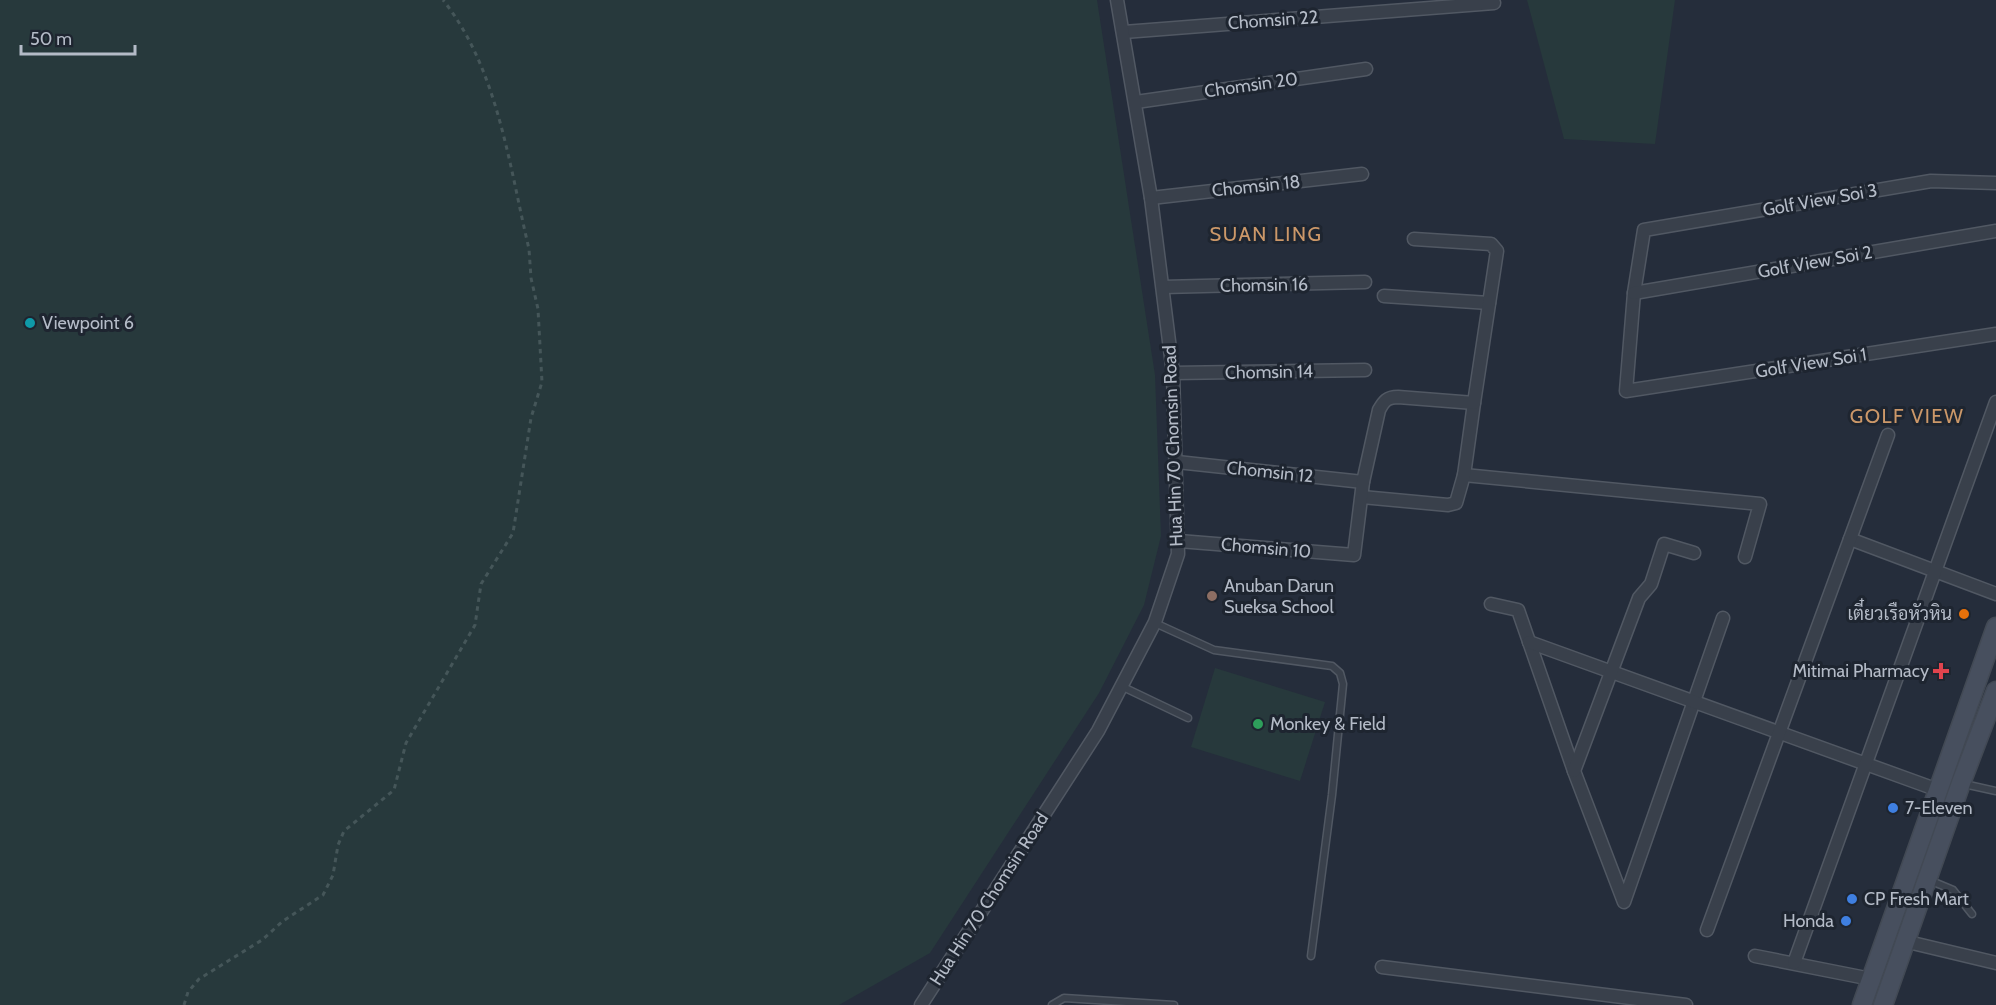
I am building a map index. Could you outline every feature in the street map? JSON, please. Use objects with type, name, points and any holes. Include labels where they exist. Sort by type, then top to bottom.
[{"type":"main road","points":[[1862,1005],[1996,627]]},
{"type":"main road","points":[[1883,1005],[1929,879],[1960,783],[1995,698]]},
{"type":"street","name":"Hua Hin 70 Chomsin Road","points":[[921,1005],[1098,731],[1155,622],[1173,577],[1179,541],[1173,373],[1151,198],[1117,0]]},
{"type":"street","name":"Chomsin 22","points":[[1124,32],[1494,3]]},
{"type":"street","name":"Chomsin 20","points":[[1136,102],[1366,69]]},
{"type":"street","name":"Chomsin 18","points":[[1151,198],[1362,174]]},
{"type":"street","name":"Golf View Soi 3","points":[[1634,293],[1644,230],[1931,181],[1996,183]]},
{"type":"street","name":"Golf View Soi 2","points":[[1634,293],[1996,231]]},
{"type":"street","points":[[1414,239],[1494,246],[1497,256],[1464,475],[1456,503],[1448,505],[1362,497],[1363,482],[1379,410],[1389,397],[1474,403]]},
{"type":"street","name":"Chomsin 16","points":[[1163,287],[1365,282]]},
{"type":"street","name":"Golf View Soi 1","points":[[1634,293],[1626,391],[1996,334]]},
{"type":"street","points":[[1384,296],[1489,303]]},
{"type":"street","name":"Chomsin 14","points":[[1173,373],[1365,370]]},
{"type":"street","points":[[1794,963],[1996,402]]},
{"type":"street","points":[[1707,930],[1888,435]]},
{"type":"street","name":"Chomsin 12","points":[[1177,462],[1363,482]]},
{"type":"street","points":[[1464,475],[1760,504],[1745,557]]},
{"type":"street","name":"Chomsin 10","points":[[1179,541],[1354,555],[1362,497]]},
{"type":"street","points":[[1850,539],[1996,594]]},
{"type":"street","points":[[1574,771],[1610,670],[1639,597],[1651,584],[1664,544],[1694,553]]},
{"type":"street","points":[[1491,604],[1518,610],[1574,771],[1624,902],[1723,618]]},
{"type":"street","points":[[1529,642],[1938,790]]},
{"type":"street","points":[[1905,941],[1996,963]]},
{"type":"street","points":[[1755,956],[1871,979]]},
{"type":"street","points":[[1382,967],[1686,1005]]},
{"type":"lane","points":[[1155,622],[1214,650],[1332,666],[1340,673],[1342,684],[1332,795],[1311,956]]},
{"type":"lane","points":[[1120,686],[1188,718]]},
{"type":"lane","points":[[1960,783],[1996,791]]},
{"type":"lane","points":[[1929,879],[1953,890],[1972,914]]},
{"type":"lane","points":[[1052,1005],[1056,1000],[1064,998],[1174,1005]]},
{"type":"path","points":[[184,1005],[188,992],[199,979],[262,940],[284,921],[322,895],[333,875],[338,845],[344,831],[394,790],[405,742],[475,626],[481,584],[513,533],[531,418],[542,382],[538,309],[531,278],[529,249],[485,70],[454,14],[443,0]]},
{"type":"shaded area","points":[[0,0],[1097,0],[1155,375],[1161,536],[1144,605],[1099,693],[930,953],[839,1005],[0,1005]]},
{"type":"shaded area","points":[[1527,0],[1675,0],[1655,144],[1564,139]]},
{"type":"shaded area","name":"Monkey & Field","points":[[1215,668],[1325,702],[1300,781],[1191,747]]},
{"type":"place","name":"Viewpoint 6","points":[[30,323]]},
{"type":"place","name":"Anuban Darun Sueksa School","points":[[1212,596]]},
{"type":"place","name":"เตี๋ยวเรือหัวหิน","points":[[1964,614]]},
{"type":"place","name":"Mitimai Pharmacy","points":[[1941,671]]},
{"type":"place","name":"Monkey & Field","points":[[1258,724]]},
{"type":"place","name":"7-Eleven","points":[[1893,808]]},
{"type":"place","name":"CP Fresh Mart","points":[[1852,899]]},
{"type":"place","name":"Honda","points":[[1846,921]]},
{"type":"district","name":"SUAN LING","points":[[1266,234]]},
{"type":"district","name":"GOLF VIEW","points":[[1907,416]]}]
